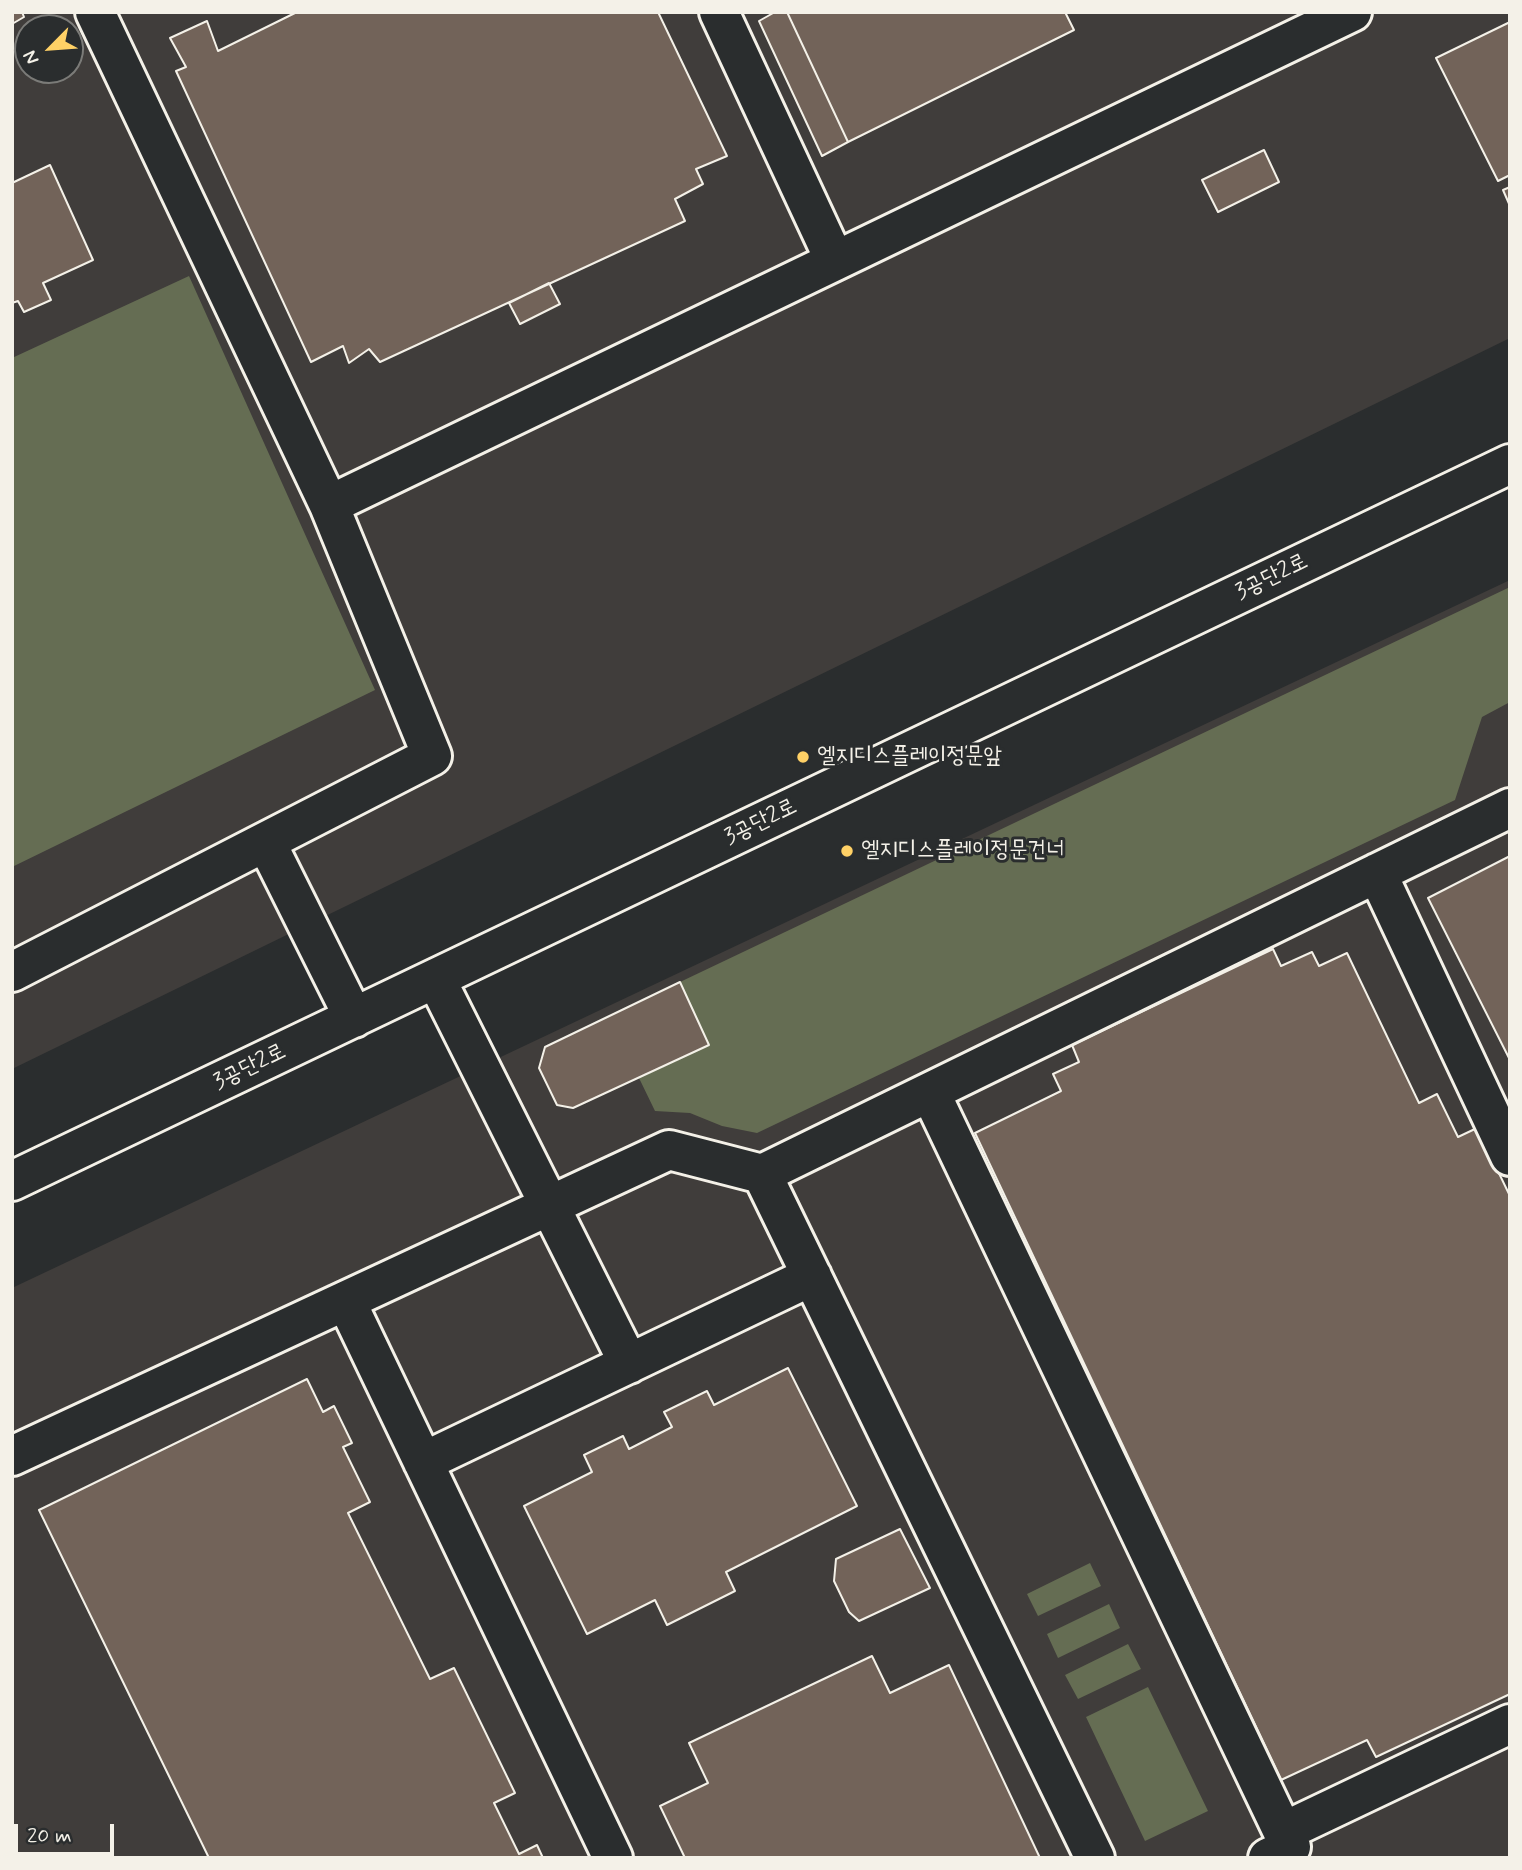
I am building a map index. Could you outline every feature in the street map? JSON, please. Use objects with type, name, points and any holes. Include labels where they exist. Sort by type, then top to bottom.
[{"type":"street","points":[[12,972],[432,756],[329,505],[95,12]]},
{"type":"street","points":[[719,12],[835,261]]},
{"type":"street","points":[[329,505],[1352,12]]},
{"type":"street","name":"3공단2로","points":[[12,1181],[1510,464]]},
{"type":"street","points":[[12,1457],[669,1150],[762,1174],[1510,808]]},
{"type":"street","points":[[267,842],[354,1018]]},
{"type":"street","points":[[1377,873],[1510,1156]]},
{"type":"street","points":[[436,979],[629,1364]]},
{"type":"street","points":[[930,1092],[1275,1845],[1510,1724]]},
{"type":"street","points":[[762,1174],[1095,1858]]},
{"type":"street","points":[[423,1462],[812,1276]]},
{"type":"street","points":[[346,1301],[613,1858]]},
{"type":"shaded area","points":[[12,12],[1510,12],[1510,338],[12,1069]]},
{"type":"shaded area","points":[[1510,580],[1510,1858],[12,1858],[12,1288]]},
{"type":"green space","points":[[189,276],[375,690],[12,867],[12,358]]},
{"type":"green space","points":[[1510,587],[1510,702],[1482,717],[1455,800],[757,1133],[722,1126],[690,1113],[655,1111],[639,1078],[709,1045],[680,982]]},
{"type":"green space","points":[[1090,1563],[1101,1586],[1038,1616],[1027,1594]]},
{"type":"green space","points":[[1109,1604],[1120,1628],[1058,1658],[1047,1634]]},
{"type":"green space","points":[[1128,1644],[1141,1669],[1078,1699],[1065,1675]]},
{"type":"green space","points":[[1148,1687],[1208,1811],[1145,1841],[1086,1717]]},
{"type":"building","points":[[12,12],[22,12],[23,14],[14,14],[12,24]]},
{"type":"building","points":[[297,12],[658,12],[727,156],[696,169],[703,184],[675,199],[685,221],[380,362],[369,349],[349,363],[343,346],[311,362],[176,71],[186,67],[170,38],[207,21],[218,51]]},
{"type":"building","points":[[775,12],[787,12],[848,142],[822,156],[759,21]]},
{"type":"building","points":[[787,12],[1065,12],[1074,30],[848,142]]},
{"type":"building","points":[[1510,22],[1510,175],[1498,181],[1436,58]]},
{"type":"building","points":[[1264,150],[1279,182],[1218,212],[1202,180]]},
{"type":"building","points":[[50,165],[93,260],[43,283],[51,300],[24,312],[18,301],[12,303],[12,183]]},
{"type":"building","points":[[1510,187],[1510,206],[1503,190]]},
{"type":"building","points":[[549,283],[560,304],[520,324],[509,303]]},
{"type":"building","points":[[1510,856],[1510,1060],[1428,898]]},
{"type":"building","points":[[1273,949],[1281,966],[1312,952],[1319,966],[1347,953],[1419,1103],[1437,1094],[1458,1137],[1477,1128],[1510,1196],[1510,1694],[1376,1757],[1367,1740],[1281,1780],[975,1133],[1061,1091],[1053,1074],[1079,1062],[1072,1045]]},
{"type":"building","points":[[680,982],[709,1045],[573,1108],[557,1105],[539,1068],[545,1047]]},
{"type":"building","points":[[788,1368],[857,1506],[726,1572],[735,1591],[667,1625],[655,1600],[587,1634],[524,1506],[592,1472],[584,1455],[623,1436],[629,1449],[672,1427],[664,1412],[707,1391],[714,1405]]},
{"type":"building","points":[[307,1379],[323,1412],[334,1406],[352,1443],[343,1447],[370,1502],[348,1513],[430,1679],[454,1668],[515,1793],[494,1803],[519,1854],[537,1845],[543,1858],[209,1858],[39,1510]]},
{"type":"building","points":[[900,1529],[930,1588],[859,1621],[849,1612],[834,1581],[836,1559]]},
{"type":"building","points":[[872,1656],[890,1693],[949,1665],[1040,1858],[685,1858],[660,1806],[708,1783],[689,1743]]},
{"type":"place","name":"엘지디스플레이정문앞","points":[[803,757]]},
{"type":"place","name":"엘지디스플레이정문건너","points":[[847,851]]}]
